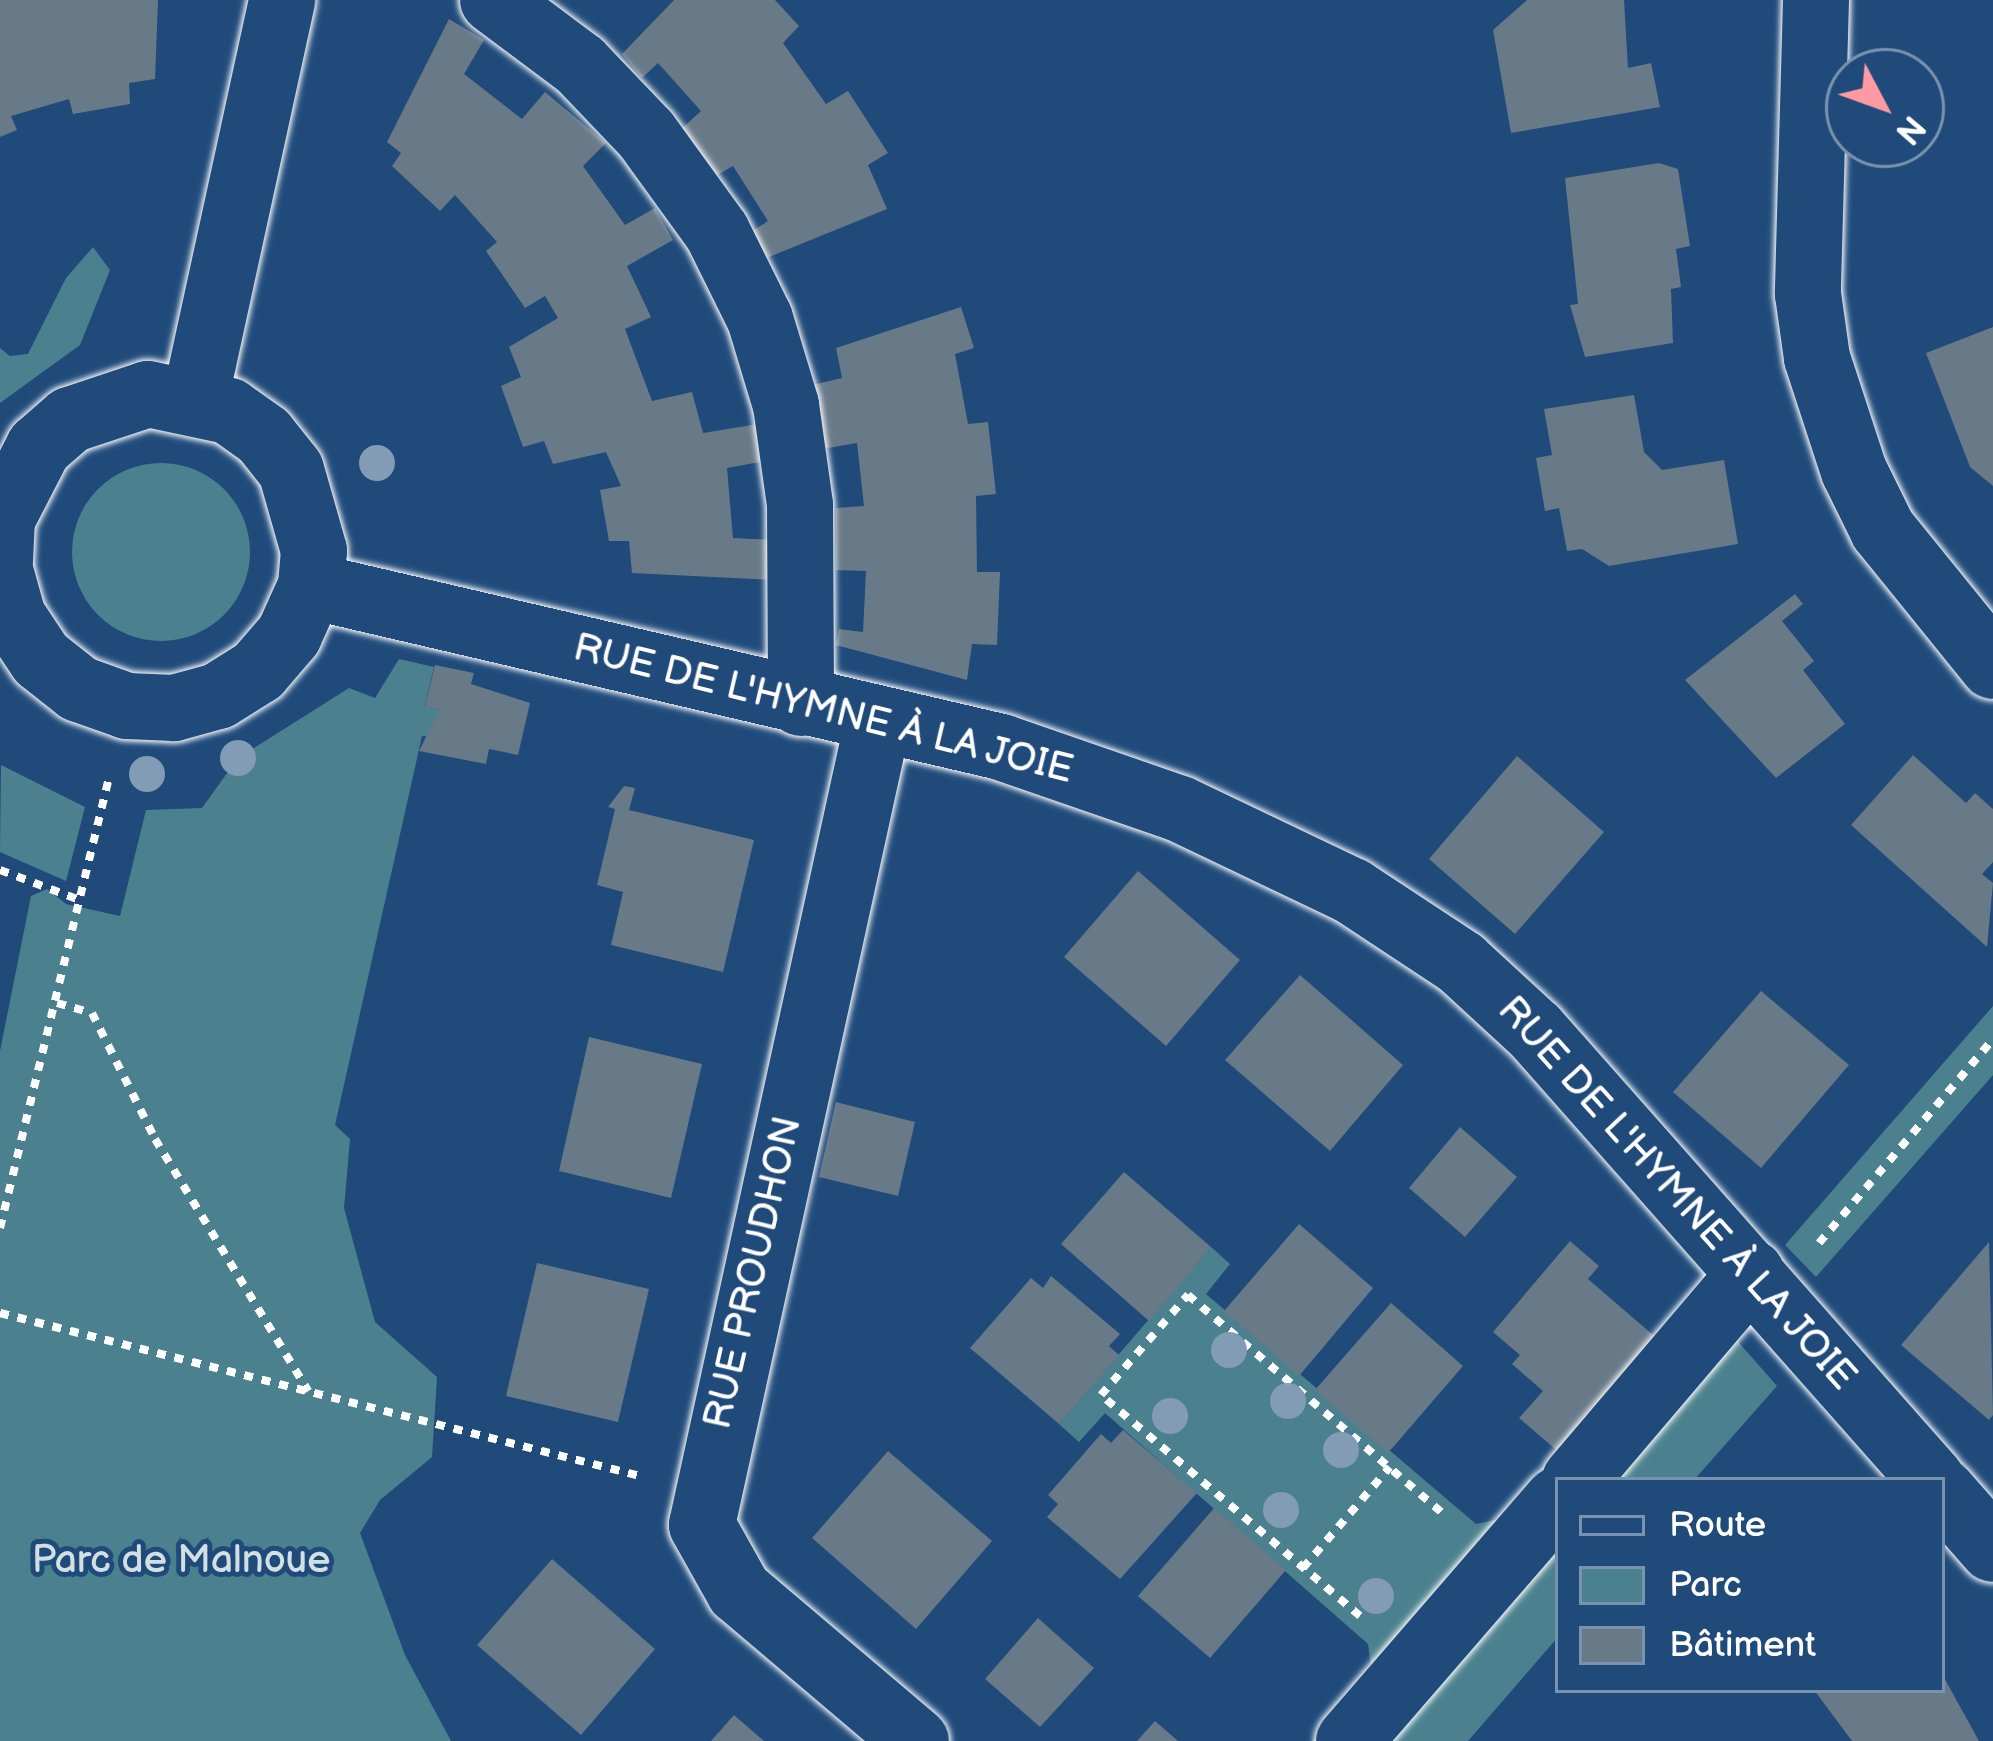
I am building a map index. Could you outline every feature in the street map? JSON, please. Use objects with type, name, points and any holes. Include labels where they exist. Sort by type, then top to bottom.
[{"type":"street","points":[[195,400],[282,0]]},
{"type":"street","points":[[493,0],[580,65],[646,134],[717,232],[760,319],[786,405],[800,505],[801,703]]},
{"type":"street","points":[[1816,0],[1808,294],[1833,416],[1883,530],[1993,666]]},
{"type":"street","points":[[148,394],[195,400],[229,411],[264,436],[291,470],[307,508],[311,586],[289,635],[258,671],[218,696],[174,708],[127,706],[80,689],[40,659],[13,617],[1,542],[39,447],[70,420],[148,394]]},
{"type":"street","name":"RUE DE L'HYMNE À LA JOIE","points":[[311,586],[1001,747],[1180,809],[1280,854],[1425,936],[1535,1030],[1929,1477]]},
{"type":"street","name":"RUE PROUDHON","points":[[878,721],[705,1493],[709,1549],[739,1591],[916,1741]]},
{"type":"street","points":[[1578,1477],[1761,1286]]},
{"type":"street","points":[[1945,1494],[1993,1549]]},
{"type":"street","points":[[1349,1741],[1555,1503]]},
{"type":"path","points":[[0,1228],[127,706]]},
{"type":"path","points":[[0,870],[82,901]]},
{"type":"path","points":[[57,1003],[92,1013],[155,1139],[308,1391]]},
{"type":"path","points":[[1761,1286],[1993,1039]]},
{"type":"path","points":[[1416,1664],[1101,1395],[1188,1295],[1503,1564]]},
{"type":"path","points":[[0,1313],[705,1493]]},
{"type":"path","points":[[1303,1568],[1390,1468]]},
{"type":"green space","points":[[93,247],[110,270],[80,345],[0,403],[0,348],[10,356],[28,354],[66,278]]},
{"type":"green space","points":[[161,463],[195,470],[224,489],[243,518],[250,552],[243,586],[224,615],[195,634],[161,641],[127,634],[98,615],[79,586],[72,552],[79,518],[98,489],[127,470]]},
{"type":"green space","name":"Parc de Malnoue","points":[[399,659],[434,667],[425,706],[440,709],[433,737],[422,736],[335,1125],[350,1139],[344,1208],[375,1322],[437,1377],[432,1457],[380,1500],[360,1533],[405,1655],[451,1741],[0,1741],[0,1051],[31,896],[47,889],[66,904],[120,916],[146,810],[202,808],[238,758],[349,688],[375,698]]},
{"type":"green space","points":[[1,765],[85,807],[66,881],[0,852]]},
{"type":"green space","points":[[1993,1006],[1993,1075],[1816,1277],[1785,1245]]},
{"type":"green space","points":[[1211,1247],[1230,1264],[1206,1294],[1476,1524],[1506,1518],[1698,1296],[1777,1386],[1697,1477],[1555,1477],[1555,1640],[1468,1741],[1312,1741],[1371,1667],[1368,1644],[1105,1413],[1079,1442],[1059,1424]]},
{"type":"building","points":[[0,0],[158,0],[155,79],[129,83],[130,104],[73,114],[69,99],[11,116],[17,130],[0,137]]},
{"type":"building","points":[[674,0],[775,0],[799,26],[783,43],[826,104],[848,91],[888,153],[868,165],[887,209],[764,259],[751,232],[768,221],[733,166],[712,178],[679,131],[701,111],[658,63],[642,78],[622,54]]},
{"type":"building","points":[[1527,0],[1624,0],[1628,68],[1651,63],[1660,107],[1511,133],[1493,30]]},
{"type":"building","points":[[449,19],[484,40],[464,74],[522,119],[545,92],[606,143],[583,166],[625,225],[655,208],[673,240],[627,266],[651,317],[625,329],[652,401],[692,392],[703,433],[758,424],[765,461],[727,468],[733,538],[775,540],[774,580],[632,573],[629,541],[609,541],[600,490],[621,486],[606,452],[553,464],[544,441],[523,447],[501,386],[521,377],[509,347],[558,318],[545,296],[525,308],[486,251],[497,242],[455,195],[440,211],[392,166],[401,153],[387,142]]},
{"type":"building","points":[[1659,163],[1678,169],[1690,246],[1676,249],[1681,287],[1671,289],[1673,343],[1585,357],[1570,305],[1578,304],[1565,178]]},
{"type":"building","points":[[961,307],[974,348],[955,354],[968,424],[988,422],[996,494],[976,496],[977,572],[1000,572],[997,645],[972,644],[967,680],[836,645],[839,629],[863,632],[866,571],[836,570],[836,508],[864,506],[857,443],[822,449],[812,385],[842,378],[836,348]]},
{"type":"building","points":[[1993,327],[1993,486],[1970,467],[1926,353]]},
{"type":"building","points":[[1634,395],[1644,452],[1662,470],[1724,460],[1738,544],[1609,566],[1582,549],[1567,551],[1559,508],[1545,511],[1536,458],[1552,455],[1544,409]]},
{"type":"building","points":[[1795,594],[1803,604],[1782,621],[1814,661],[1803,670],[1845,724],[1776,778],[1685,680]]},
{"type":"building","points":[[435,665],[474,673],[471,684],[530,703],[518,755],[489,749],[486,764],[419,751],[440,709],[425,707]]},
{"type":"building","points":[[1913,755],[1966,803],[1975,793],[1993,809],[1993,862],[1982,874],[1993,883],[1987,947],[1851,825]]},
{"type":"building","points":[[1517,756],[1604,832],[1515,934],[1429,859]]},
{"type":"building","points":[[624,786],[635,788],[629,810],[754,840],[723,972],[611,945],[623,892],[597,885],[615,809],[608,807]]},
{"type":"building","points":[[1138,871],[1240,960],[1166,1046],[1064,957]]},
{"type":"building","points":[[1300,975],[1403,1065],[1330,1151],[1225,1060]]},
{"type":"building","points":[[1761,991],[1849,1065],[1761,1168],[1673,1092]]},
{"type":"building","points":[[589,1037],[702,1064],[671,1198],[559,1171]]},
{"type":"building","points":[[836,1102],[915,1122],[898,1196],[819,1177]]},
{"type":"building","points":[[1460,1127],[1517,1177],[1465,1237],[1409,1188]]},
{"type":"building","points":[[1124,1172],[1211,1247],[1149,1321],[1061,1244]]},
{"type":"building","points":[[1299,1224],[1373,1288],[1299,1376],[1224,1311]]},
{"type":"building","points":[[1570,1241],[1599,1266],[1588,1279],[1660,1341],[1561,1454],[1519,1418],[1543,1391],[1512,1364],[1520,1355],[1493,1332]]},
{"type":"building","points":[[1989,1242],[1993,1415],[1989,1420],[1901,1345]]},
{"type":"building","points":[[537,1263],[649,1289],[618,1422],[506,1396]]},
{"type":"building","points":[[1051,1276],[1120,1334],[1109,1346],[1119,1355],[1059,1424],[970,1348],[1031,1278],[1043,1288]]},
{"type":"building","points":[[1391,1303],[1463,1366],[1388,1453],[1315,1390]]},
{"type":"building","points":[[1123,1430],[1197,1493],[1120,1579],[1047,1517],[1058,1504],[1048,1495],[1101,1434],[1111,1443]]},
{"type":"building","points":[[888,1451],[992,1541],[916,1629],[812,1538]]},
{"type":"building","points":[[1214,1508],[1286,1570],[1210,1658],[1138,1596]]},
{"type":"building","points":[[552,1559],[655,1649],[581,1735],[477,1645]]},
{"type":"building","points":[[1038,1618],[1094,1668],[1040,1727],[985,1679]]},
{"type":"building","points":[[1945,1679],[1979,1741],[1852,1741],[1816,1693],[1945,1693]]},
{"type":"building","points":[[734,1715],[764,1741],[711,1741]]},
{"type":"building","points":[[1155,1721],[1178,1741],[1137,1741]]}]
